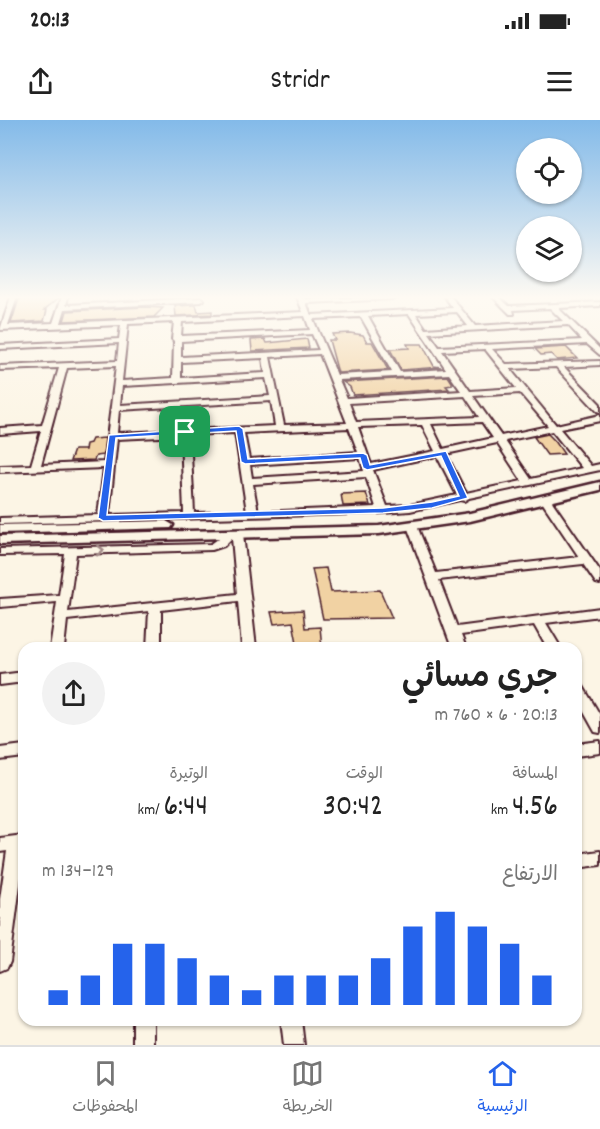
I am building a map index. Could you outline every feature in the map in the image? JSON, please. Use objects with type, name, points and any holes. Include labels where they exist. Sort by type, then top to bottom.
[{"type":"street","points":[[176,340],[177,380]]},
{"type":"street","points":[[318,340],[344,401],[383,510]]},
{"type":"street","points":[[378,340],[397,374]]},
{"type":"street","points":[[430,340],[529,483]]},
{"type":"street","points":[[0,347],[123,341],[103,518]]},
{"type":"street","points":[[436,349],[589,342],[600,353]]},
{"type":"street","points":[[487,347],[594,474]]},
{"type":"street","points":[[176,360],[323,352]]},
{"type":"street","points":[[266,355],[280,427]]},
{"type":"street","points":[[0,368],[121,363]]},
{"type":"street","points":[[503,368],[600,363]]},
{"type":"street","points":[[35,468],[64,365]]},
{"type":"street","points":[[558,365],[600,409]]},
{"type":"street","points":[[334,378],[451,371]]},
{"type":"street","points":[[118,384],[270,375]]},
{"type":"street","points":[[344,401],[522,390]]},
{"type":"street","points":[[115,408],[274,398]]},
{"type":"street","points":[[112,436],[484,418]]},
{"type":"street","points":[[248,482],[368,471],[600,418]]},
{"type":"street","points":[[425,422],[443,453],[464,498]]},
{"type":"street","points":[[0,431],[46,428]]},
{"type":"street","points":[[239,429],[254,515]]},
{"type":"street","points":[[185,432],[189,516]]},
{"type":"street","points":[[245,462],[363,455]]},
{"type":"street","points":[[0,469],[109,465]]},
{"type":"street","points":[[0,520],[254,515],[355,522],[431,514],[594,474],[600,467]]},
{"type":"street","points":[[2,542],[207,524],[294,519],[432,505],[529,483],[594,474]]},
{"type":"street","points":[[123,531],[197,535],[361,531],[470,517],[600,486]]},
{"type":"street","points":[[545,499],[600,580]]},
{"type":"street","points":[[197,535],[193,533],[193,530],[207,524]]},
{"type":"street","points":[[412,526],[457,642]]},
{"type":"street","points":[[2,542],[71,550],[212,547],[233,534]]},
{"type":"street","points":[[233,534],[244,597],[248,642]]},
{"type":"street","points":[[58,642],[71,550]]},
{"type":"street","points":[[432,577],[586,560]]},
{"type":"street","points":[[62,616],[244,597]]},
{"type":"street","points":[[0,603],[64,598]]},
{"type":"street","points":[[154,642],[155,606]]},
{"type":"street","points":[[453,632],[600,612]]},
{"type":"street","points":[[538,621],[550,642]]},
{"type":"street","points":[[0,680],[18,678]]},
{"type":"street","points":[[582,696],[600,728]]},
{"type":"street","points":[[582,749],[600,747]]},
{"type":"street","points":[[0,754],[18,752]]},
{"type":"street","points":[[0,962],[14,843]]},
{"type":"street","points":[[582,860],[600,858]]},
{"type":"street","points":[[143,1026],[143,1045]]},
{"type":"street","points":[[289,1044],[290,1026]]},
{"type":"building","points":[[251,340],[266,340],[267,343],[307,340],[309,348],[252,351]]},
{"type":"building","points":[[329,340],[372,342],[388,370],[338,373]]},
{"type":"building","points":[[407,344],[422,344],[434,366],[441,367],[401,370],[390,349],[409,348]]},
{"type":"building","points":[[566,347],[577,358],[557,360],[551,354],[541,355],[535,349]]},
{"type":"building","points":[[448,376],[452,382],[452,385],[446,386],[449,389],[353,395],[350,387],[343,382]]},
{"type":"building","points":[[548,434],[564,454],[547,455],[534,437]]},
{"type":"building","points":[[105,438],[103,455],[96,456],[94,460],[70,461],[74,450],[85,450],[86,444],[92,439]]},
{"type":"building","points":[[366,493],[370,505],[343,506],[341,494]]},
{"type":"building","points":[[326,568],[331,592],[380,590],[392,618],[323,619],[312,569]]},
{"type":"building","points":[[303,610],[305,628],[320,627],[321,642],[297,642],[293,622],[274,624],[271,612]]},
{"type":"route","points":[[239,429],[245,462],[363,455],[367,468],[443,453],[464,498],[432,505],[383,510],[103,518],[112,436],[185,432],[239,429]]}]
